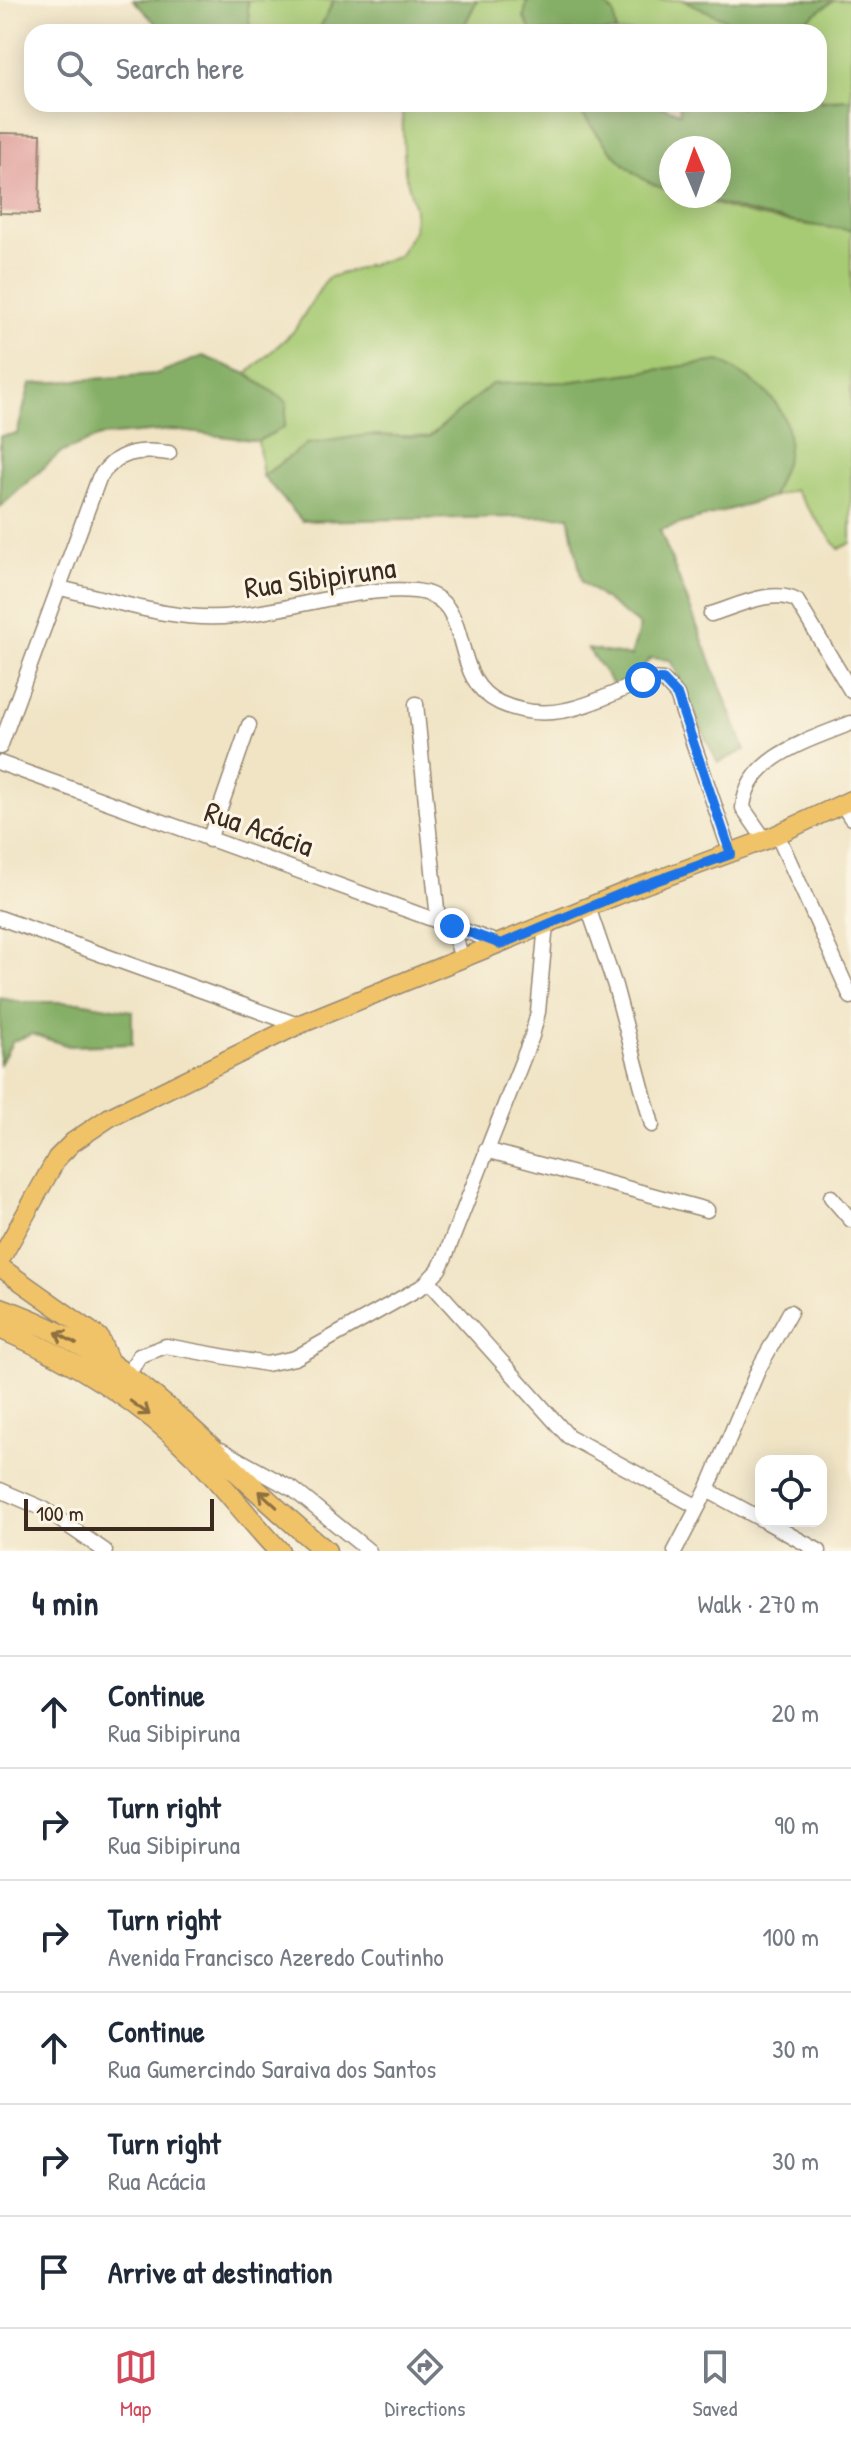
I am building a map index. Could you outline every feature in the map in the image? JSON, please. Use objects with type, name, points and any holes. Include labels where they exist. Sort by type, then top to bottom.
[{"type":"highway","points":[[0,1308],[57,1332],[129,1374],[326,1551]]},
{"type":"highway","points":[[0,1328],[94,1374],[151,1416],[195,1456],[279,1551]]},
{"type":"main road","points":[[0,1260],[42,1180],[73,1142],[110,1117],[298,1025],[588,907],[848,807]]},
{"type":"main road","points":[[0,1267],[99,1337],[110,1363]]},
{"type":"street","points":[[0,747],[99,478],[119,456],[138,450],[169,453]]},
{"type":"street","name":"Rua Sibipiruna","points":[[60,588],[163,612],[216,617],[370,594],[430,594],[445,603],[452,613],[474,683],[496,701],[529,712],[548,714],[579,709],[643,680],[663,680],[677,695],[731,854]]},
{"type":"street","points":[[711,614],[773,596],[789,596],[797,601],[851,691]]},
{"type":"street","points":[[416,704],[445,922],[462,959]]},
{"type":"street","points":[[851,723],[786,749],[748,787],[744,798],[744,813],[771,837],[851,997]]},
{"type":"street","points":[[209,840],[249,725]]},
{"type":"street","name":"Rua Acácia","points":[[0,763],[501,944]]},
{"type":"street","points":[[588,907],[615,986],[652,1125]]},
{"type":"street","points":[[0,918],[298,1025]]},
{"type":"street","points":[[129,1374],[139,1356],[166,1346],[266,1364],[295,1358],[429,1281],[445,1257],[536,1025],[546,924]]},
{"type":"street","points":[[486,1150],[707,1210]]},
{"type":"street","points":[[831,1197],[851,1220]]},
{"type":"street","points":[[429,1281],[568,1436],[698,1507]]},
{"type":"street","points":[[675,1551],[707,1490],[764,1358],[790,1312]]},
{"type":"street","points":[[210,1445],[294,1490],[369,1551]]},
{"type":"street","points":[[0,1490],[44,1509],[105,1551]]},
{"type":"street","points":[[707,1490],[755,1516]]},
{"type":"street","points":[[776,1527],[819,1551]]},
{"type":"green space","points":[[133,0],[247,0],[249,24],[156,24]]},
{"type":"green space","points":[[247,0],[334,0],[322,24],[249,24]]},
{"type":"green space","points":[[334,0],[477,0],[465,24],[322,24]]},
{"type":"green space","points":[[477,0],[527,0],[524,17],[528,24],[465,24]]},
{"type":"green space","points":[[527,0],[601,0],[614,14],[615,24],[528,24],[524,17]]},
{"type":"green space","points":[[601,0],[683,0],[808,19],[834,0],[851,0],[851,99],[827,100],[827,24],[615,24],[614,14]]},
{"type":"green space","points":[[683,0],[834,0],[808,19],[735,24]]},
{"type":"green space","points":[[851,99],[851,230],[772,218],[731,207],[731,136],[659,136],[659,187],[629,168],[581,112],[680,113],[827,112],[827,101]]},
{"type":"green space","points":[[402,112],[581,112],[629,168],[659,186],[659,208],[727,208],[770,219],[851,230],[851,543],[839,549],[794,490],[772,497],[788,450],[720,361],[567,382],[492,384],[429,437],[368,435],[307,444],[263,476],[258,441],[284,427],[287,402],[247,374],[293,332],[327,278],[399,256],[414,230],[415,209],[405,172]]},
{"type":"green space","points":[[203,356],[247,374],[287,402],[284,427],[258,441],[173,430],[101,436],[60,453],[0,507],[0,436],[17,434],[30,384],[156,374]]},
{"type":"green space","points":[[720,361],[758,386],[778,406],[788,433],[788,449],[772,497],[660,530],[745,750],[718,763],[670,660],[651,658],[628,682],[615,687],[588,649],[631,656],[640,626],[582,582],[569,516],[302,521],[263,476],[307,444],[368,435],[429,437],[492,384],[567,382]]},
{"type":"green space","points":[[0,998],[21,1002],[79,1002],[132,1011],[132,1044],[69,1046],[32,1034],[13,1041],[0,1064]]},
{"type":"building","points":[[0,133],[41,134],[39,214],[0,213]]},
{"type":"route","points":[[452,926],[501,944],[630,890],[731,854],[677,695],[663,680],[643,680]]}]
